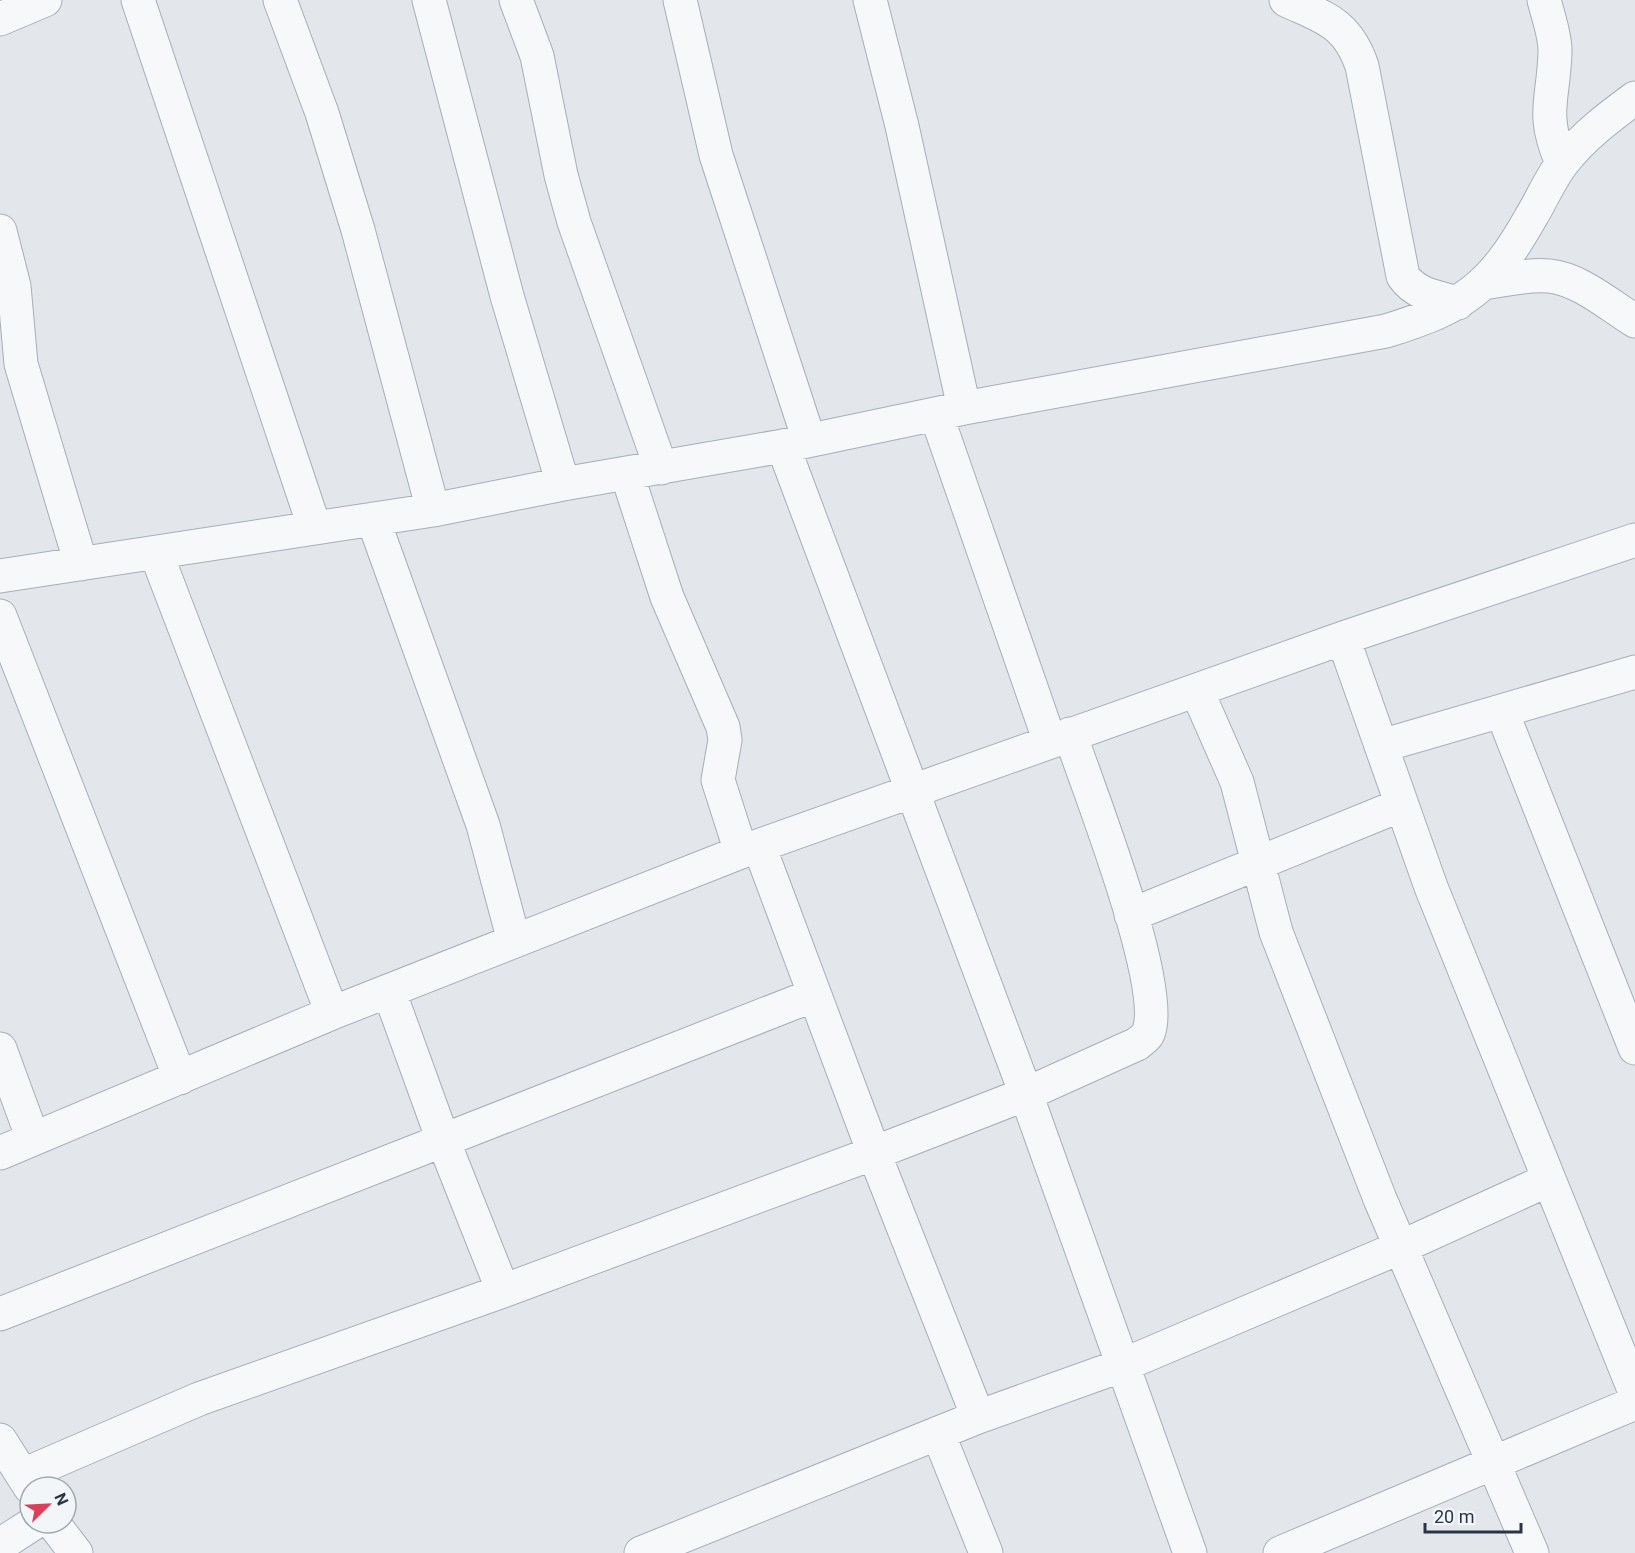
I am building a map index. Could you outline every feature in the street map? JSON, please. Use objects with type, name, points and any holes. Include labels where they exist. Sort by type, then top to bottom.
[{"type":"street","points":[[0,19],[45,0]]},
{"type":"street","points":[[138,0],[314,526]]},
{"type":"street","points":[[280,0],[321,113],[358,230],[433,510]]},
{"type":"street","points":[[429,0],[507,296],[563,484]]},
{"type":"street","points":[[516,0],[537,56],[561,175],[574,222],[661,468]]},
{"type":"street","points":[[680,0],[716,155],[796,443],[910,791],[1026,1094],[1190,1553]]},
{"type":"street","points":[[40,1475],[199,1399],[503,1291],[874,1153],[1026,1094],[1137,1044],[1149,1033],[1151,1020],[1147,974],[1131,915],[1060,738],[950,411],[904,135],[870,0]]},
{"type":"street","points":[[1286,0],[1330,21],[1345,32],[1356,46],[1362,66],[1403,276],[1410,286],[1422,293],[1458,303]]},
{"type":"street","points":[[1544,0],[1555,51],[1549,120],[1554,143],[1562,163]]},
{"type":"street","points":[[0,576],[156,553],[314,526],[433,510],[563,484],[796,443],[950,411],[1342,341],[1432,317],[1458,303],[1484,283],[1511,252],[1562,163],[1599,123],[1635,98]]},
{"type":"street","points":[[0,231],[15,286],[21,364],[81,564]]},
{"type":"street","points":[[1484,283],[1546,276],[1559,278],[1573,283],[1635,321]]},
{"type":"street","points":[[627,474],[667,597],[723,727],[725,740],[718,780],[814,995],[978,1417]]},
{"type":"street","points":[[373,519],[483,825],[514,941]]},
{"type":"street","points":[[0,1153],[332,1013],[750,849],[1343,638],[1635,540]]},
{"type":"street","points":[[156,553],[332,1013]]},
{"type":"street","points":[[0,616],[180,1078]]},
{"type":"street","points":[[1343,638],[1431,887],[1635,1392]]},
{"type":"street","points":[[1381,746],[1635,672]]},
{"type":"street","points":[[1197,691],[1237,782],[1276,932],[1401,1247],[1532,1553]]},
{"type":"street","points":[[1502,712],[1635,1048]]},
{"type":"street","points":[[1131,915],[1401,805]]},
{"type":"street","points":[[389,991],[443,1140],[503,1291]]},
{"type":"street","points":[[0,1314],[814,995]]},
{"type":"street","points":[[0,1049],[33,1139]]},
{"type":"street","points":[[641,1553],[978,1417],[1123,1365],[1401,1247],[1548,1180]]},
{"type":"street","points":[[1280,1553],[1494,1465],[1635,1403]]},
{"type":"street","points":[[938,1433],[986,1553]]},
{"type":"street","points":[[0,1440],[23,1475]]},
{"type":"street","points":[[0,1545],[18,1533]]},
{"type":"street","points":[[62,1535],[76,1553]]}]
